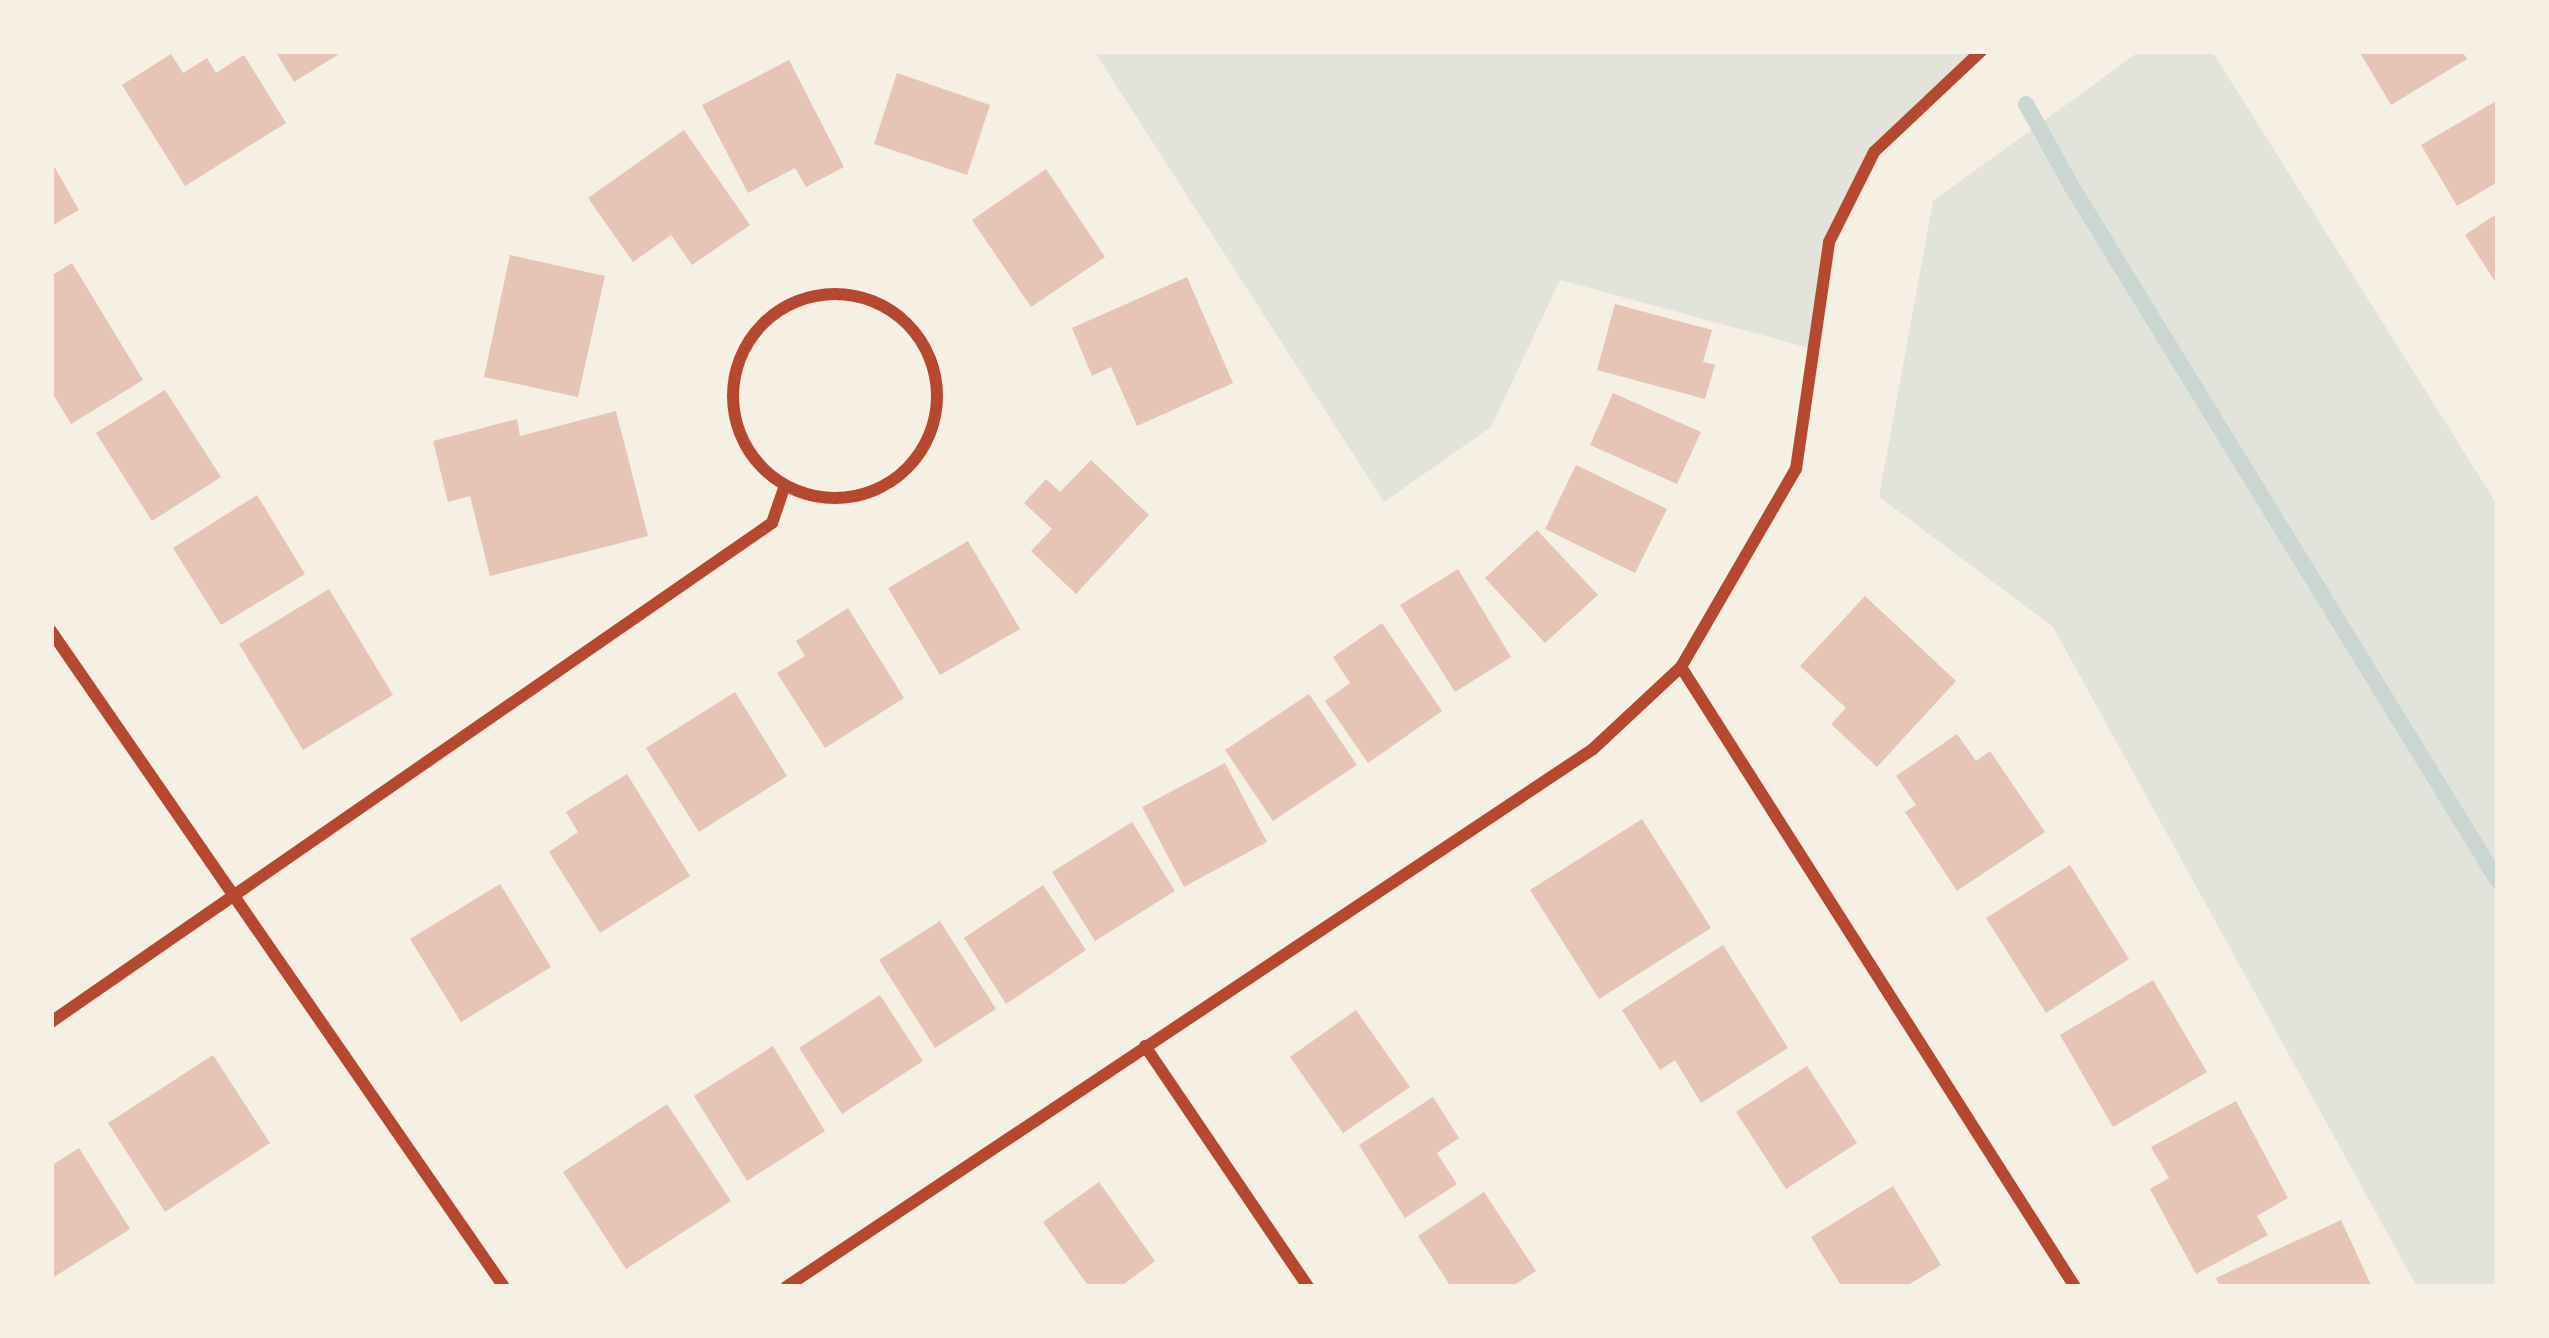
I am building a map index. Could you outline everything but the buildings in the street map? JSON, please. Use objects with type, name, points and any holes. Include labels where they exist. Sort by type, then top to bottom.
[{"type":"street","points":[[786,1287],[1593,749],[1681,668],[1796,470],[1829,242],[1874,152],[1981,51]]},
{"type":"street","points":[[849,294],[880,303],[907,322],[926,348],[936,378],[936,411],[927,442],[908,468],[882,488],[851,498],[819,498],[785,486],[758,464],[740,433],[733,398],[738,363],[754,332],[781,308],[814,295],[849,294]]},
{"type":"street","points":[[51,1022],[772,523],[785,486]]},
{"type":"street","points":[[51,631],[231,898],[504,1287]]},
{"type":"street","points":[[1681,668],[2075,1287]]},
{"type":"street","points":[[1145,1046],[1308,1287]]},
{"type":"shaded area","points":[[1094,51],[1981,51],[1874,152],[1829,242],[1813,349],[1560,280],[1491,427],[1384,502]]},
{"type":"shaded area","points":[[2140,51],[2212,51],[2498,506],[2498,1287],[2417,1287],[2053,627],[1879,497],[1933,201]]},
{"type":"waterway","points":[[2026,104],[2072,187],[2498,881]]}]
